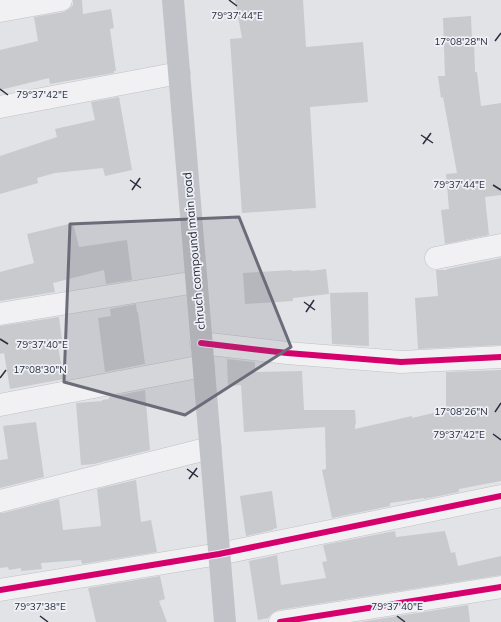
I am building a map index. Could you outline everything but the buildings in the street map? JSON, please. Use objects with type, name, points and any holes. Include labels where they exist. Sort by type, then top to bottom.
[{"type":"main road","name":"chruch compound main road","points":[[173,0],[225,622]]},
{"type":"street","points":[[0,12],[61,0]]},
{"type":"street","points":[[0,107],[179,74]]},
{"type":"street","points":[[436,258],[501,245]]},
{"type":"street","points":[[0,314],[196,282]]},
{"type":"street","points":[[201,343],[287,353],[401,362],[501,357]]},
{"type":"street","points":[[0,405],[203,366]]},
{"type":"street","points":[[0,501],[210,448]]},
{"type":"street","points":[[0,590],[219,554],[501,496]]},
{"type":"street","points":[[280,622],[501,587]]},
{"type":"highlighted area","points":[[239,217],[291,347],[185,415],[64,382],[70,224]]},
{"type":"cycle path","points":[[201,343],[287,353],[401,362],[501,357]]},
{"type":"cycle path","points":[[0,590],[219,554],[501,496]]},
{"type":"cycle path","points":[[280,622],[501,587]]}]
